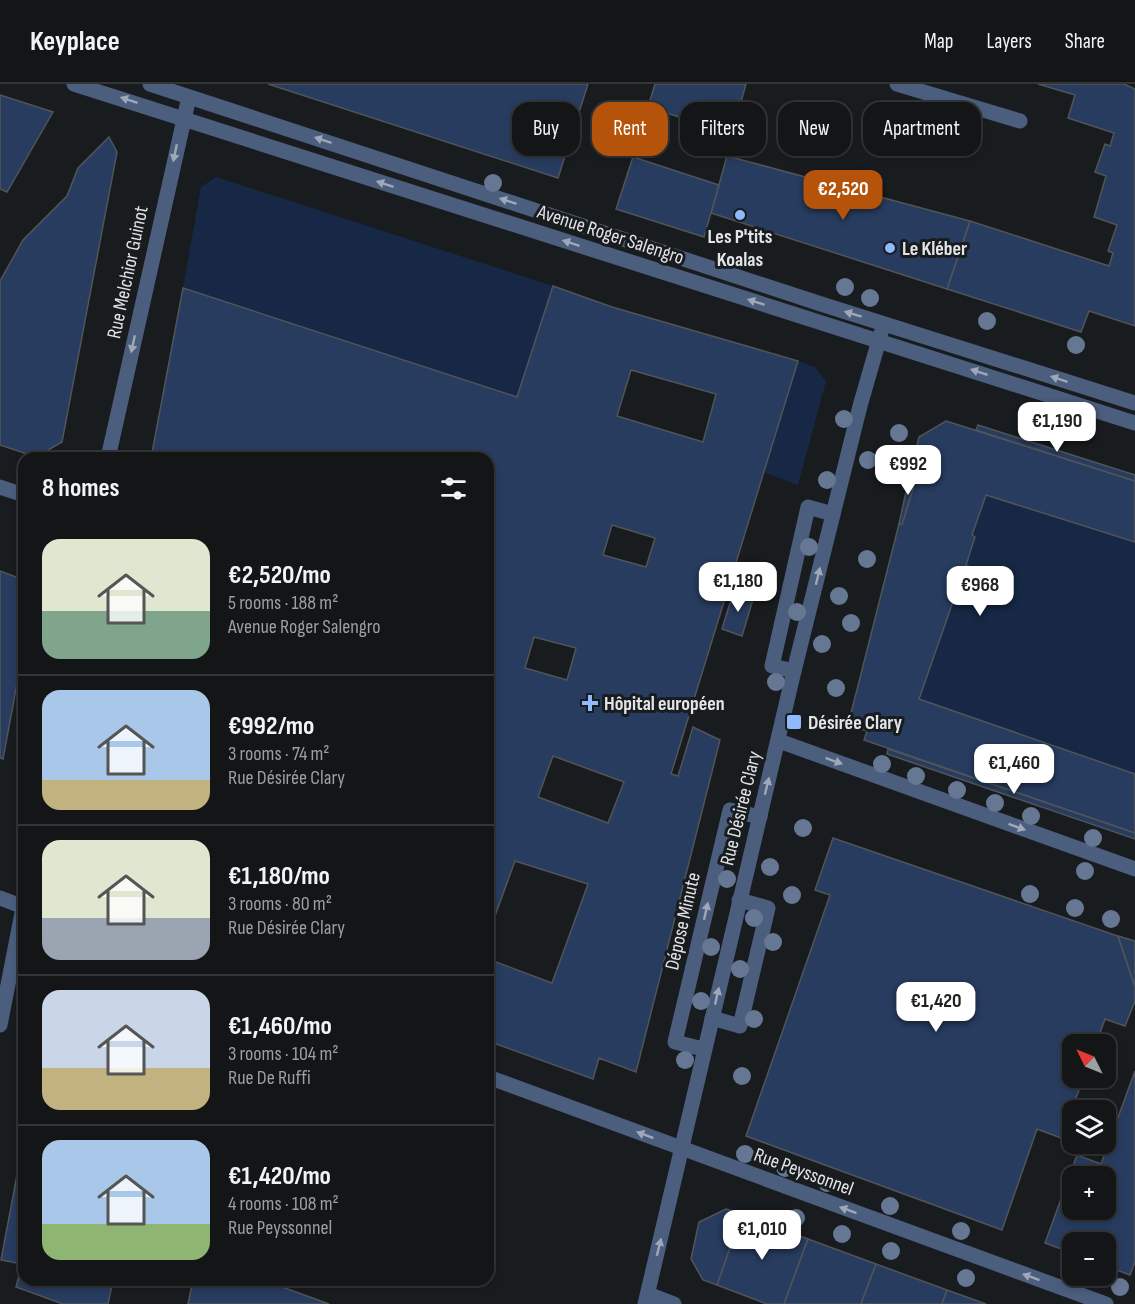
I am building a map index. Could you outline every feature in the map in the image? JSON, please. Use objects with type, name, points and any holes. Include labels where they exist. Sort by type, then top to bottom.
[{"type":"street","name":"Avenue Roger Salengro","points":[[76,84],[1135,423]]},
{"type":"street","name":"Avenue Roger Salengro","points":[[150,84],[1135,403]]},
{"type":"street","points":[[897,84],[1020,121]]},
{"type":"street","name":"Rue Melchior Guinot","points":[[109,452],[182,118],[189,97]]},
{"type":"street","name":"Rue Désirée Clary","points":[[646,1299],[794,671],[883,323]]},
{"type":"street","points":[[0,487],[18,493]]},
{"type":"street","points":[[794,671],[771,666],[808,507],[833,514]]},
{"type":"street","points":[[779,741],[1135,869]]},
{"type":"street","name":"Dépose Minute","points":[[703,1050],[675,1042],[727,822],[730,810],[759,817]]},
{"type":"street","points":[[0,898],[18,904]]},
{"type":"street","points":[[711,1018],[740,1026],[766,919],[768,908],[739,900]]},
{"type":"street","points":[[0,1025],[18,936]]},
{"type":"street","name":"Rue Peyssonnel","points":[[494,1079],[1106,1304]]},
{"type":"street","points":[[646,1299],[674,1304]]},
{"type":"shaded area","points":[[216,177],[553,286],[517,397],[183,288],[201,187]]},
{"type":"shaded area","points":[[798,361],[815,367],[826,381],[798,485],[763,472]]},
{"type":"shaded area","points":[[986,495],[1135,542],[1135,774],[919,699],[964,570],[971,572],[972,568],[966,565],[975,538],[972,535]]},
{"type":"building","points":[[268,84],[588,84],[580,109],[580,102],[512,102],[512,156],[565,156],[558,178]]},
{"type":"building","points":[[655,84],[746,84],[741,102],[680,102],[680,117],[668,113],[668,102],[650,102]]},
{"type":"building","points":[[1038,84],[1124,84],[1135,89],[1135,326],[1089,311],[1081,332],[947,289],[970,221],[1109,266],[1113,253],[1108,251],[1117,225],[1094,217],[1106,176],[1095,172],[1105,144],[1110,146],[1114,133],[1068,118],[1075,95]]},
{"type":"building","points":[[0,95],[53,112],[7,192],[0,189]]},
{"type":"building","points":[[109,137],[117,152],[62,442],[45,452],[21,452],[0,445],[0,281],[23,240],[67,196],[78,168]]},
{"type":"building","name":"Le Kléber","points":[[727,156],[970,221],[947,289],[711,213]]},
{"type":"building","points":[[633,157],[719,185],[704,237],[616,209]]},
{"type":"building","name":"Hôpital européen","points":[[553,286],[612,307],[798,361],[671,774],[678,776],[693,727],[720,740],[636,1072],[599,1058],[593,1079],[494,1043],[494,961],[552,983],[588,884],[515,861],[494,919],[494,452],[152,452],[183,288],[517,397]],"holes":[[[631,370],[716,394],[703,442],[617,416]],[[612,525],[655,538],[646,567],[603,555]],[[534,637],[576,648],[567,680],[525,668]],[[553,756],[624,782],[608,823],[538,797]]]},
{"type":"building","points":[[946,421],[1135,481],[1135,542],[986,495],[972,535],[975,537],[966,565],[972,568],[971,573],[964,570],[919,699],[1135,774],[1135,833],[864,740],[867,731],[848,725],[899,524],[902,524],[917,476],[910,473],[919,437]]},
{"type":"building","points":[[978,425],[1135,475],[1135,481],[976,430]]},
{"type":"building","points":[[910,473],[917,476],[902,524],[899,524]]},
{"type":"building","points":[[0,571],[18,578],[18,678],[3,759],[0,758]]},
{"type":"building","points":[[734,590],[754,596],[742,636],[722,629]]},
{"type":"building","points":[[888,749],[1135,833],[1135,839],[887,754]]},
{"type":"building","points":[[833,838],[1118,936],[1135,987],[1135,1001],[1125,1026],[1105,1019],[1100,1034],[1062,1034],[1062,1088],[1080,1088],[1075,1100],[1062,1100],[1061,1138],[1037,1129],[1002,1230],[746,1136],[830,895],[815,890]]},
{"type":"building","points":[[1118,936],[1135,941],[1135,987]]},
{"type":"building","points":[[1135,1071],[1135,1262],[1130,1275],[1116,1270],[1116,1232],[1062,1232],[1062,1249],[1045,1243],[1062,1196],[1062,1220],[1116,1220],[1116,1166],[1073,1166],[1077,1155],[1101,1164],[1105,1154],[1116,1154],[1116,1123]]},
{"type":"building","points":[[18,1170],[18,1263],[1,1260]]},
{"type":"building","points":[[726,1209],[742,1214],[717,1285],[703,1280],[691,1259],[699,1222]]},
{"type":"building","points":[[742,1214],[808,1239],[784,1304],[767,1304],[717,1285]]},
{"type":"building","points":[[808,1239],[876,1264],[861,1304],[784,1304]]},
{"type":"building","points":[[876,1264],[947,1290],[942,1304],[861,1304]]},
{"type":"building","points":[[18,1279],[18,1286],[112,1286],[108,1304],[63,1304],[16,1287]]},
{"type":"building","points":[[192,1286],[280,1286],[329,1304],[188,1304]]},
{"type":"building","points":[[947,1290],[986,1304],[942,1304]]},
{"type":"place","name":"Les P'tits Koalas","points":[[740,215]]},
{"type":"place","name":"Le Kléber","points":[[890,248]]},
{"type":"place","name":"Hôpital européen","points":[[590,703]]},
{"type":"place","name":"Désirée Clary","points":[[794,722]]}]
